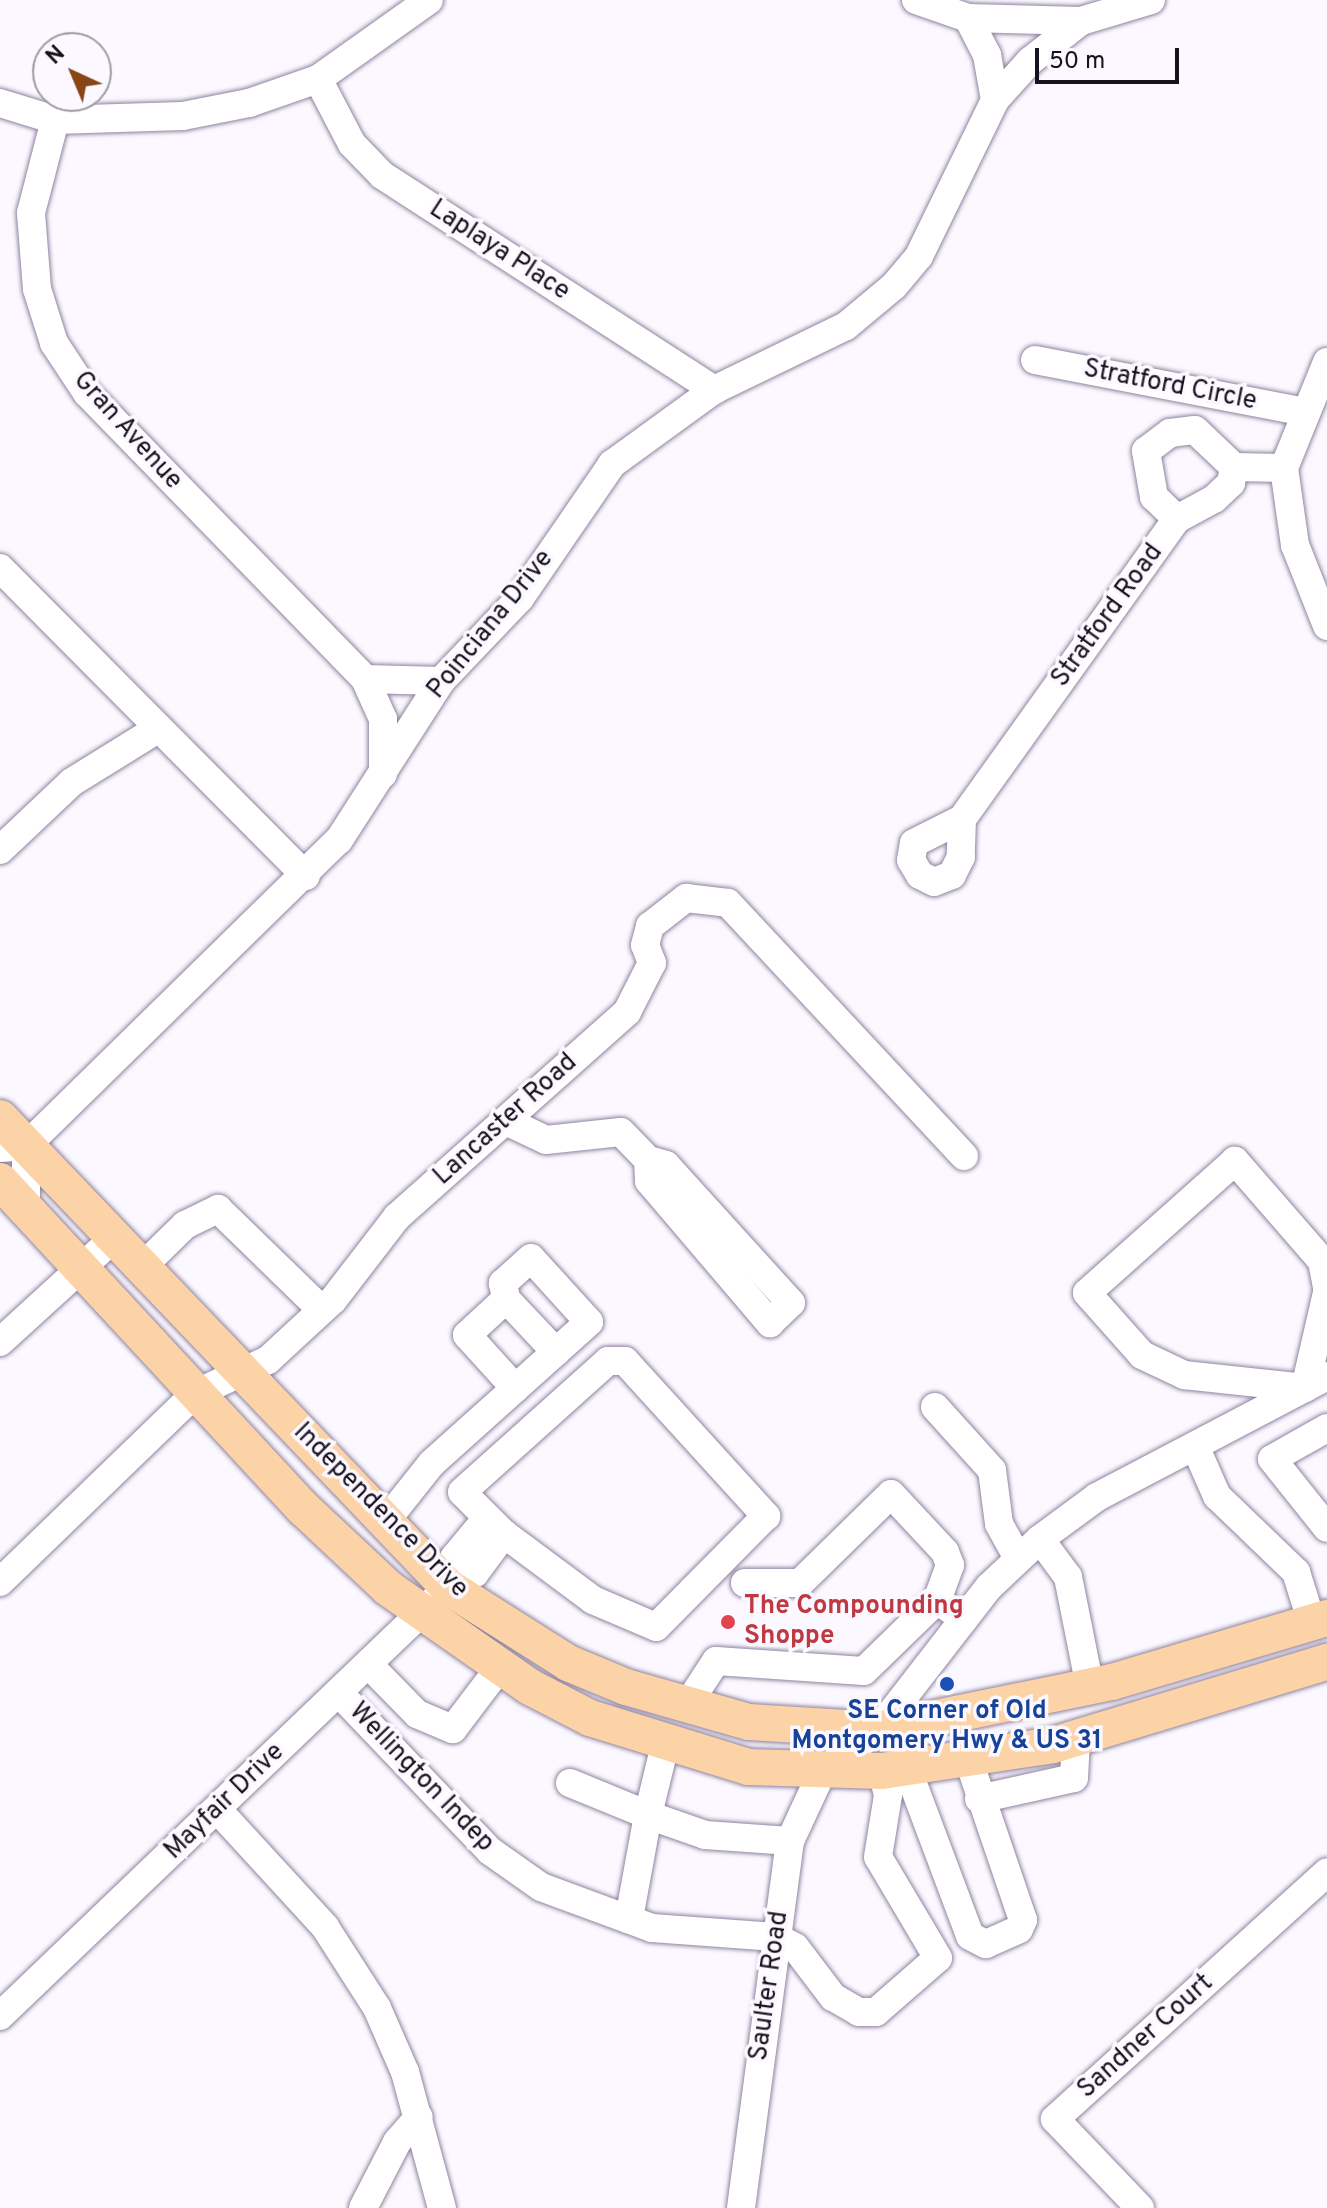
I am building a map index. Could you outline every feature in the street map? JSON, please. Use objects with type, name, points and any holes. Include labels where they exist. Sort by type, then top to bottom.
[{"type":"main road","name":"Independence Drive","points":[[0,1118],[13,1147],[116,1236],[242,1373],[448,1587],[568,1663],[686,1707],[749,1722],[878,1730],[1090,1687],[1320,1621]]},
{"type":"main road","name":"Independence Drive","points":[[0,1181],[79,1271],[304,1509],[422,1613],[500,1667],[590,1718],[665,1745],[748,1767],[822,1772],[894,1770],[969,1761],[1076,1739],[1327,1662]]},
{"type":"street","points":[[0,103],[55,120],[183,116],[318,79],[429,0]]},
{"type":"street","name":"Poinciana Drive","points":[[916,0],[968,18],[1081,21],[1151,0]]},
{"type":"street","points":[[968,18],[987,55],[995,100]]},
{"type":"street","name":"Poinciana Drive","points":[[13,1147],[306,876],[383,776],[441,681],[520,598],[612,464],[714,390],[846,326],[894,286],[919,256],[995,100],[1081,21]]},
{"type":"street","name":"Laplaya Place","points":[[318,79],[352,144],[382,175],[714,390]]},
{"type":"street","name":"Gran Avenue","points":[[55,120],[31,213],[37,289],[54,343],[87,393],[365,679],[383,719],[383,776]]},
{"type":"street","name":"Stratford Circle","points":[[1035,360],[1304,412]]},
{"type":"street","points":[[1327,362],[1304,412],[1284,468],[1295,545],[1327,626]]},
{"type":"street","name":"Stratford Circle","points":[[1177,519],[1154,497],[1146,451],[1170,433],[1195,430],[1234,467]]},
{"type":"street","points":[[1234,467],[1284,468]]},
{"type":"street","name":"Stratford Road","points":[[962,819],[1177,519],[1214,499],[1231,483],[1234,467]]},
{"type":"street","points":[[0,568],[306,876]]},
{"type":"street","points":[[365,679],[441,681]]},
{"type":"street","points":[[0,850],[72,782],[159,728]]},
{"type":"street","name":"Lancaster Road","points":[[0,1582],[195,1394],[268,1360],[322,1310],[397,1217],[627,1012],[652,963],[645,945],[650,926],[664,909],[708,895],[728,903],[964,1156]]},
{"type":"street","points":[[506,1121],[546,1140],[621,1132],[648,1160],[666,1165],[710,1232]]},
{"type":"street","points":[[13,1147],[26,1213]]},
{"type":"street","points":[[1235,1161],[1322,1261],[1327,1290],[1316,1382],[1184,1375],[1142,1355],[1087,1293],[1235,1161]]},
{"type":"street","points":[[143,1266],[213,1209],[239,1223],[322,1310]]},
{"type":"street","points":[[0,1342],[116,1236]]},
{"type":"street","points":[[385,1522],[432,1463],[515,1388],[556,1352],[589,1322],[531,1258],[503,1283],[506,1299],[556,1352]]},
{"type":"street","points":[[506,1299],[467,1335],[515,1388]]},
{"type":"street","points":[[608,1361],[625,1361],[766,1516],[656,1627],[593,1600],[495,1526],[462,1492],[608,1361]]},
{"type":"street","points":[[822,1772],[878,1730],[964,1619],[1018,1558],[1040,1539],[1097,1497],[1316,1382]]},
{"type":"street","points":[[935,1407],[992,1470],[1002,1509],[1006,1545],[1018,1558]]},
{"type":"street","points":[[1327,1428],[1272,1459],[1327,1528]]},
{"type":"street","points":[[1195,1446],[1217,1496],[1296,1572],[1320,1621]]},
{"type":"street","points":[[686,1707],[716,1661],[864,1671],[937,1600],[950,1565],[945,1552],[891,1494],[800,1583],[745,1583]]},
{"type":"street","name":"Mayfair Drive","points":[[0,2016],[448,1587],[475,1573],[495,1526]]},
{"type":"street","points":[[1040,1539],[1068,1577],[1090,1687]]},
{"type":"street","points":[[937,1600],[964,1619]]},
{"type":"street","points":[[369,1665],[417,1714],[453,1729],[500,1667]]},
{"type":"street","name":"Wellington Indep","points":[[339,1693],[490,1851],[541,1887],[652,1928],[776,1937]]},
{"type":"street","points":[[979,1799],[1074,1778],[1076,1739]]},
{"type":"street","points":[[629,1919],[648,1815],[665,1745]]},
{"type":"street","points":[[894,1770],[970,1936],[986,1944],[1019,1929],[1023,1920],[979,1799],[969,1761]]},
{"type":"street","points":[[776,1937],[795,1947],[833,1997],[859,2012],[876,2012],[938,1958],[878,1857],[894,1770]]},
{"type":"street","name":"Saulter Road","points":[[741,2208],[790,1841],[822,1772]]},
{"type":"street","points":[[570,1783],[705,1835],[790,1841]]},
{"type":"street","points":[[217,1809],[325,1927],[377,2008],[419,2117],[442,2208]]},
{"type":"street","name":"Sandner Court","points":[[1140,2208],[1055,2119],[1327,1872]]},
{"type":"street","points":[[363,2208],[397,2142],[419,2117]]},
{"type":"place","name":"The Compounding Shoppe","points":[[728,1622]]},
{"type":"place","name":"SE Corner of Old Montgomery Hwy & US 31","points":[[947,1684]]}]
